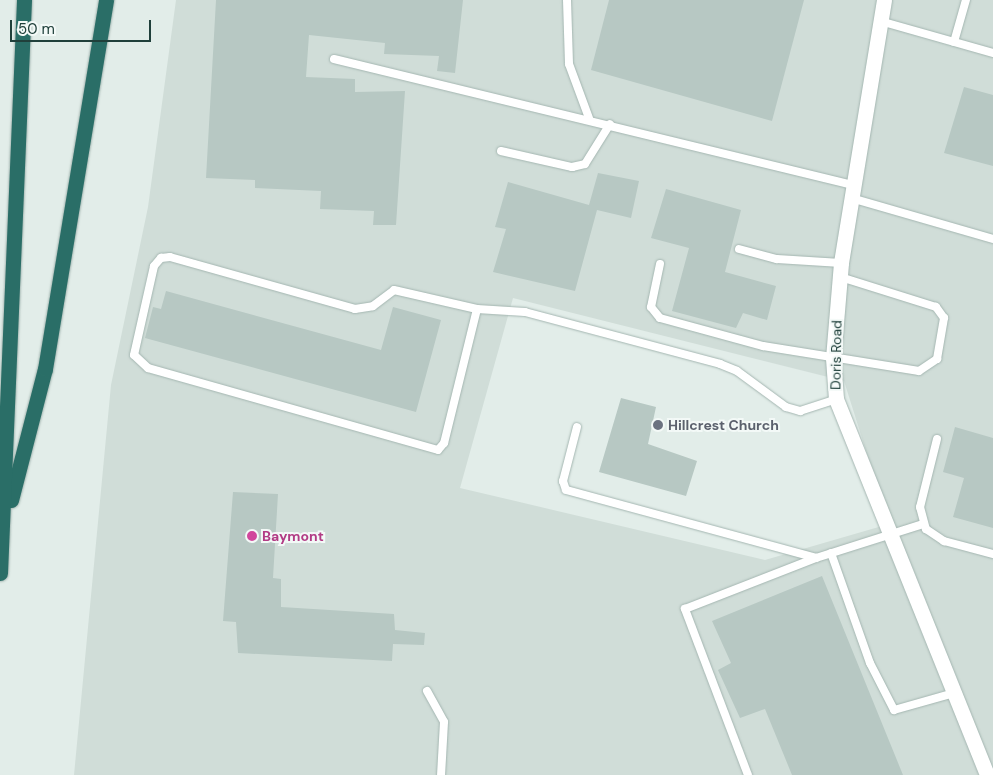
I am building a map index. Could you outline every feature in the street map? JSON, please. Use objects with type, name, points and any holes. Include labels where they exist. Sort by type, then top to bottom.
[{"type":"highway","points":[[0,573],[4,528],[24,0]]},
{"type":"highway","points":[[4,528],[44,369],[106,0]]},
{"type":"street","name":"Doris Road","points":[[884,0],[840,270],[833,358],[836,400],[889,536],[987,775]]},
{"type":"lane","points":[[567,0],[569,64],[589,118]]},
{"type":"lane","points":[[954,42],[966,0]]},
{"type":"lane","points":[[880,21],[993,53]]},
{"type":"lane","points":[[334,59],[589,118],[852,191],[993,239]]},
{"type":"lane","points":[[502,151],[572,168],[585,164],[610,124]]},
{"type":"lane","points":[[660,264],[651,307],[660,318],[763,346],[919,371],[937,359],[944,333],[944,318],[936,307],[840,270],[777,259],[739,249]]},
{"type":"lane","points":[[477,308],[444,443],[438,450],[148,368],[134,355],[154,266],[161,258],[355,309],[373,306],[394,290],[477,308],[526,312],[720,364],[737,371],[786,407],[800,411],[836,400]]},
{"type":"lane","points":[[577,428],[563,481],[566,490],[816,558]]},
{"type":"lane","points":[[937,439],[920,507],[923,524],[944,541],[993,554]]},
{"type":"lane","points":[[748,775],[684,609],[816,558],[923,524]]},
{"type":"lane","points":[[831,553],[870,662],[894,710],[954,693]]},
{"type":"lane","points":[[427,691],[444,722],[441,775]]},
{"type":"shaded area","points":[[176,0],[993,0],[993,775],[74,775],[111,385],[148,207]],"holes":[[[513,298],[844,381],[889,524],[765,560],[460,488]]]},
{"type":"building","points":[[216,0],[463,0],[455,73],[437,71],[439,56],[384,54],[385,43],[309,35],[306,77],[355,79],[355,92],[405,91],[396,225],[373,225],[374,211],[320,209],[321,191],[255,188],[255,180],[206,178]]},
{"type":"building","points":[[609,0],[804,0],[772,121],[591,70]]},
{"type":"building","points":[[964,87],[993,95],[993,166],[944,153]]},
{"type":"building","points":[[598,173],[639,181],[631,218],[597,210],[575,291],[493,272],[506,229],[495,227],[508,182],[589,205]]},
{"type":"building","points":[[666,189],[741,210],[725,272],[776,286],[767,320],[743,313],[736,328],[672,311],[689,248],[651,238]]},
{"type":"building","points":[[166,291],[381,350],[393,307],[441,320],[416,412],[145,338],[153,307],[161,309]]},
{"type":"building","points":[[621,398],[656,407],[648,444],[697,461],[686,496],[599,472]]},
{"type":"building","points":[[955,427],[993,438],[993,528],[953,517],[964,478],[943,472]]},
{"type":"building","name":"Baymont","points":[[233,492],[278,494],[273,578],[281,579],[281,607],[394,614],[395,630],[425,633],[424,645],[393,644],[392,661],[238,653],[236,622],[223,621]]},
{"type":"building","points":[[822,576],[903,775],[792,775],[765,709],[740,718],[718,670],[731,663],[712,621]]},
{"type":"place","name":"Hillcrest Church","points":[[658,425]]},
{"type":"place","name":"Baymont","points":[[252,536]]}]
